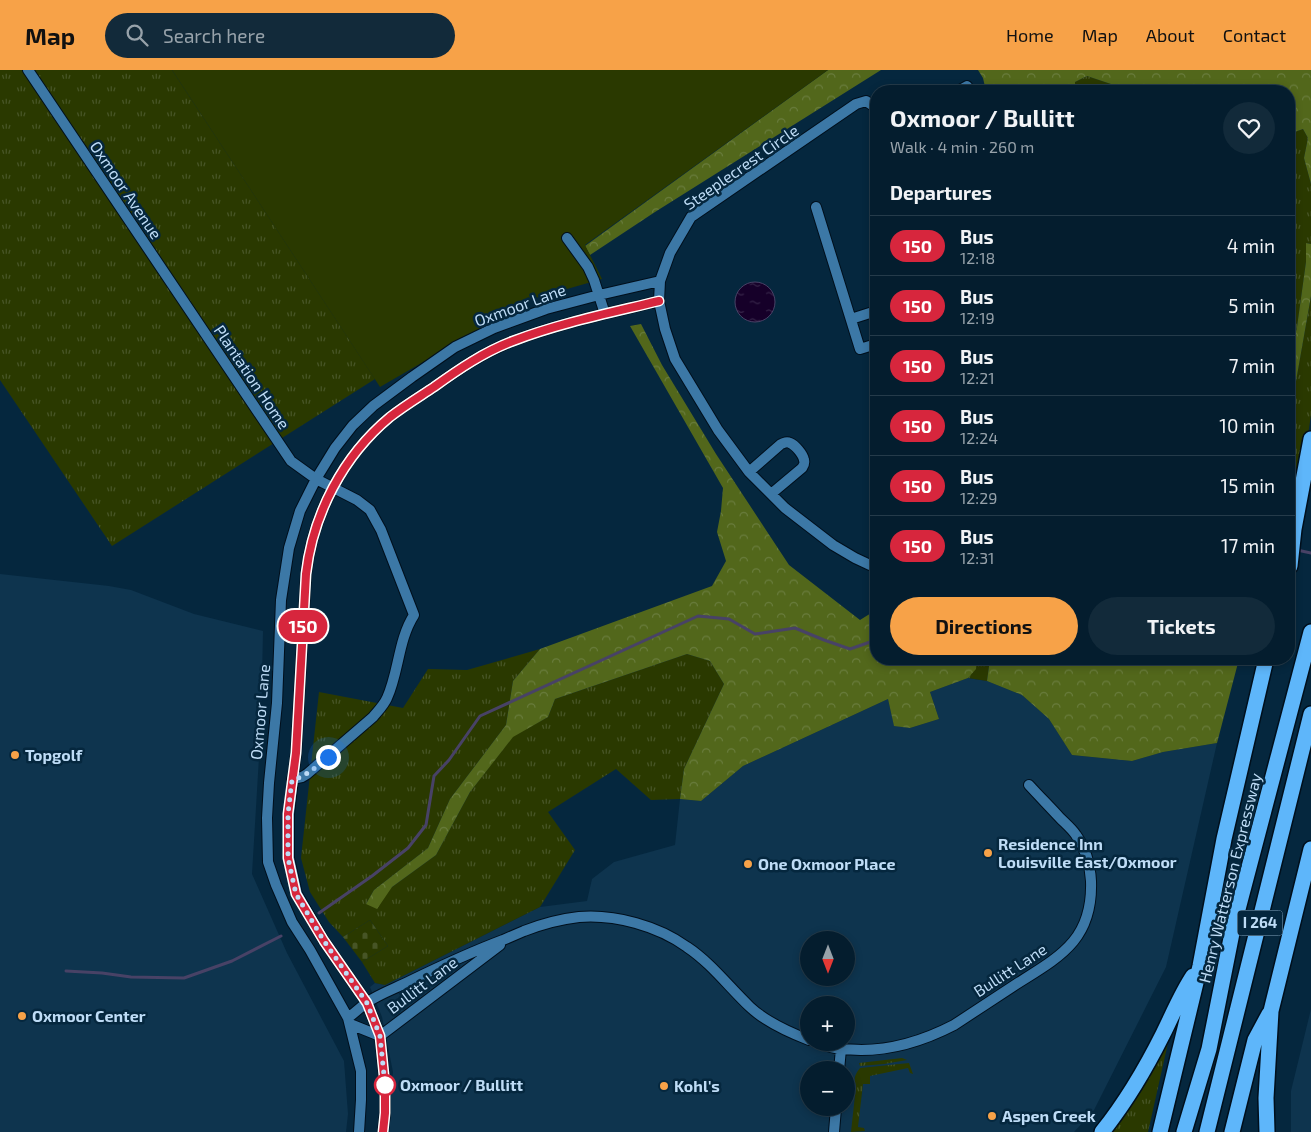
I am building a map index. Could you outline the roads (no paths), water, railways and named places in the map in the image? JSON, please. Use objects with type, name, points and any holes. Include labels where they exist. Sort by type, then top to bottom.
[{"type":"highway","points":[[1295,540],[1311,439]]},
{"type":"highway","points":[[1297,530],[1311,484]]},
{"type":"highway","name":"Henry Watterson Expressway","points":[[1184,1132],[1209,1049],[1233,928],[1311,632]]},
{"type":"highway","points":[[1160,1132],[1200,966],[1224,839],[1265,665]]},
{"type":"highway","name":"I 264","points":[[1207,1132],[1311,714]]},
{"type":"highway","points":[[1267,1132],[1266,1098],[1271,1011],[1311,849]]},
{"type":"highway","points":[[1102,1132],[1129,1094],[1163,1034],[1178,1000],[1200,966]]},
{"type":"highway","points":[[1232,1132],[1255,1040],[1271,1011]]},
{"type":"street","name":"Oxmoor Avenue","points":[[28,70],[200,327]]},
{"type":"street","name":"Steeplecrest Circle","points":[[870,104],[866,101],[856,104],[691,217],[670,253],[660,281],[659,301],[665,329],[675,359],[718,430],[749,472],[785,508],[833,545],[870,565]]},
{"type":"street","points":[[816,207],[860,349],[870,346]]},
{"type":"street","points":[[567,238],[588,267],[605,314]]},
{"type":"street","name":"Oxmoor Lane","points":[[359,1132],[361,1071],[349,1021],[292,922],[268,862],[267,818],[277,703],[280,620],[284,576],[296,524],[305,500],[316,479],[335,448],[358,420],[373,406],[455,347],[482,333],[521,317],[599,295],[660,281]]},
{"type":"street","name":"Oxmoor Lane","points":[[383,1132],[385,1085],[380,1036],[367,1003],[324,941],[296,894],[288,858],[288,814],[296,753],[308,563],[317,524],[333,487],[352,457],[384,423],[465,365],[513,341],[562,325],[659,301]]},
{"type":"street","points":[[851,319],[870,312]]},
{"type":"street","name":"Plantation Home","points":[[200,327],[290,461],[316,479],[364,504],[375,518],[414,616],[406,630],[390,690],[380,709],[307,774],[292,780]]},
{"type":"street","points":[[749,472],[781,444],[786,442],[794,446],[803,456],[804,464],[802,468],[771,494]]},
{"type":"street","name":"Bullitt Lane","points":[[855,1049],[872,1050],[898,1046],[940,1032],[954,1025],[1053,962],[1080,932],[1088,917],[1090,903],[1089,860],[1076,834],[1029,785]]},
{"type":"street","name":"Bullitt Lane","points":[[508,938],[380,1036],[349,1021],[367,1003],[446,963],[525,930],[554,921],[580,917],[610,918],[640,925],[666,934],[686,945],[706,960],[762,1016],[800,1036]]},
{"type":"street","points":[[834,1132],[835,1116]]},
{"type":"water","points":[[759,282],[766,285],[772,291],[775,302],[774,310],[766,319],[759,322],[751,322],[744,319],[736,310],[735,298],[738,291],[747,283]]},
{"type":"waterway","points":[[1297,550],[1311,553]]},
{"type":"waterway","points":[[319,913],[408,848],[426,825],[434,776],[449,760],[480,716],[698,616],[729,619],[755,634],[795,628],[850,649],[870,642]]},
{"type":"waterway","points":[[66,971],[131,977],[184,978],[232,961],[281,936]]},
{"type":"place","name":"Topgolf","points":[[15,755]]},
{"type":"place","name":"Residence Inn Louisville East/Oxmoor","points":[[988,853]]},
{"type":"place","name":"One Oxmoor Place","points":[[748,864]]},
{"type":"place","name":"Oxmoor Center","points":[[22,1016]]},
{"type":"place","name":"Oxmoor / Bullitt","points":[[385,1085]]},
{"type":"place","name":"Kohl's","points":[[664,1086]]},
{"type":"place","name":"Aspen Creek","points":[[992,1116]]}]
